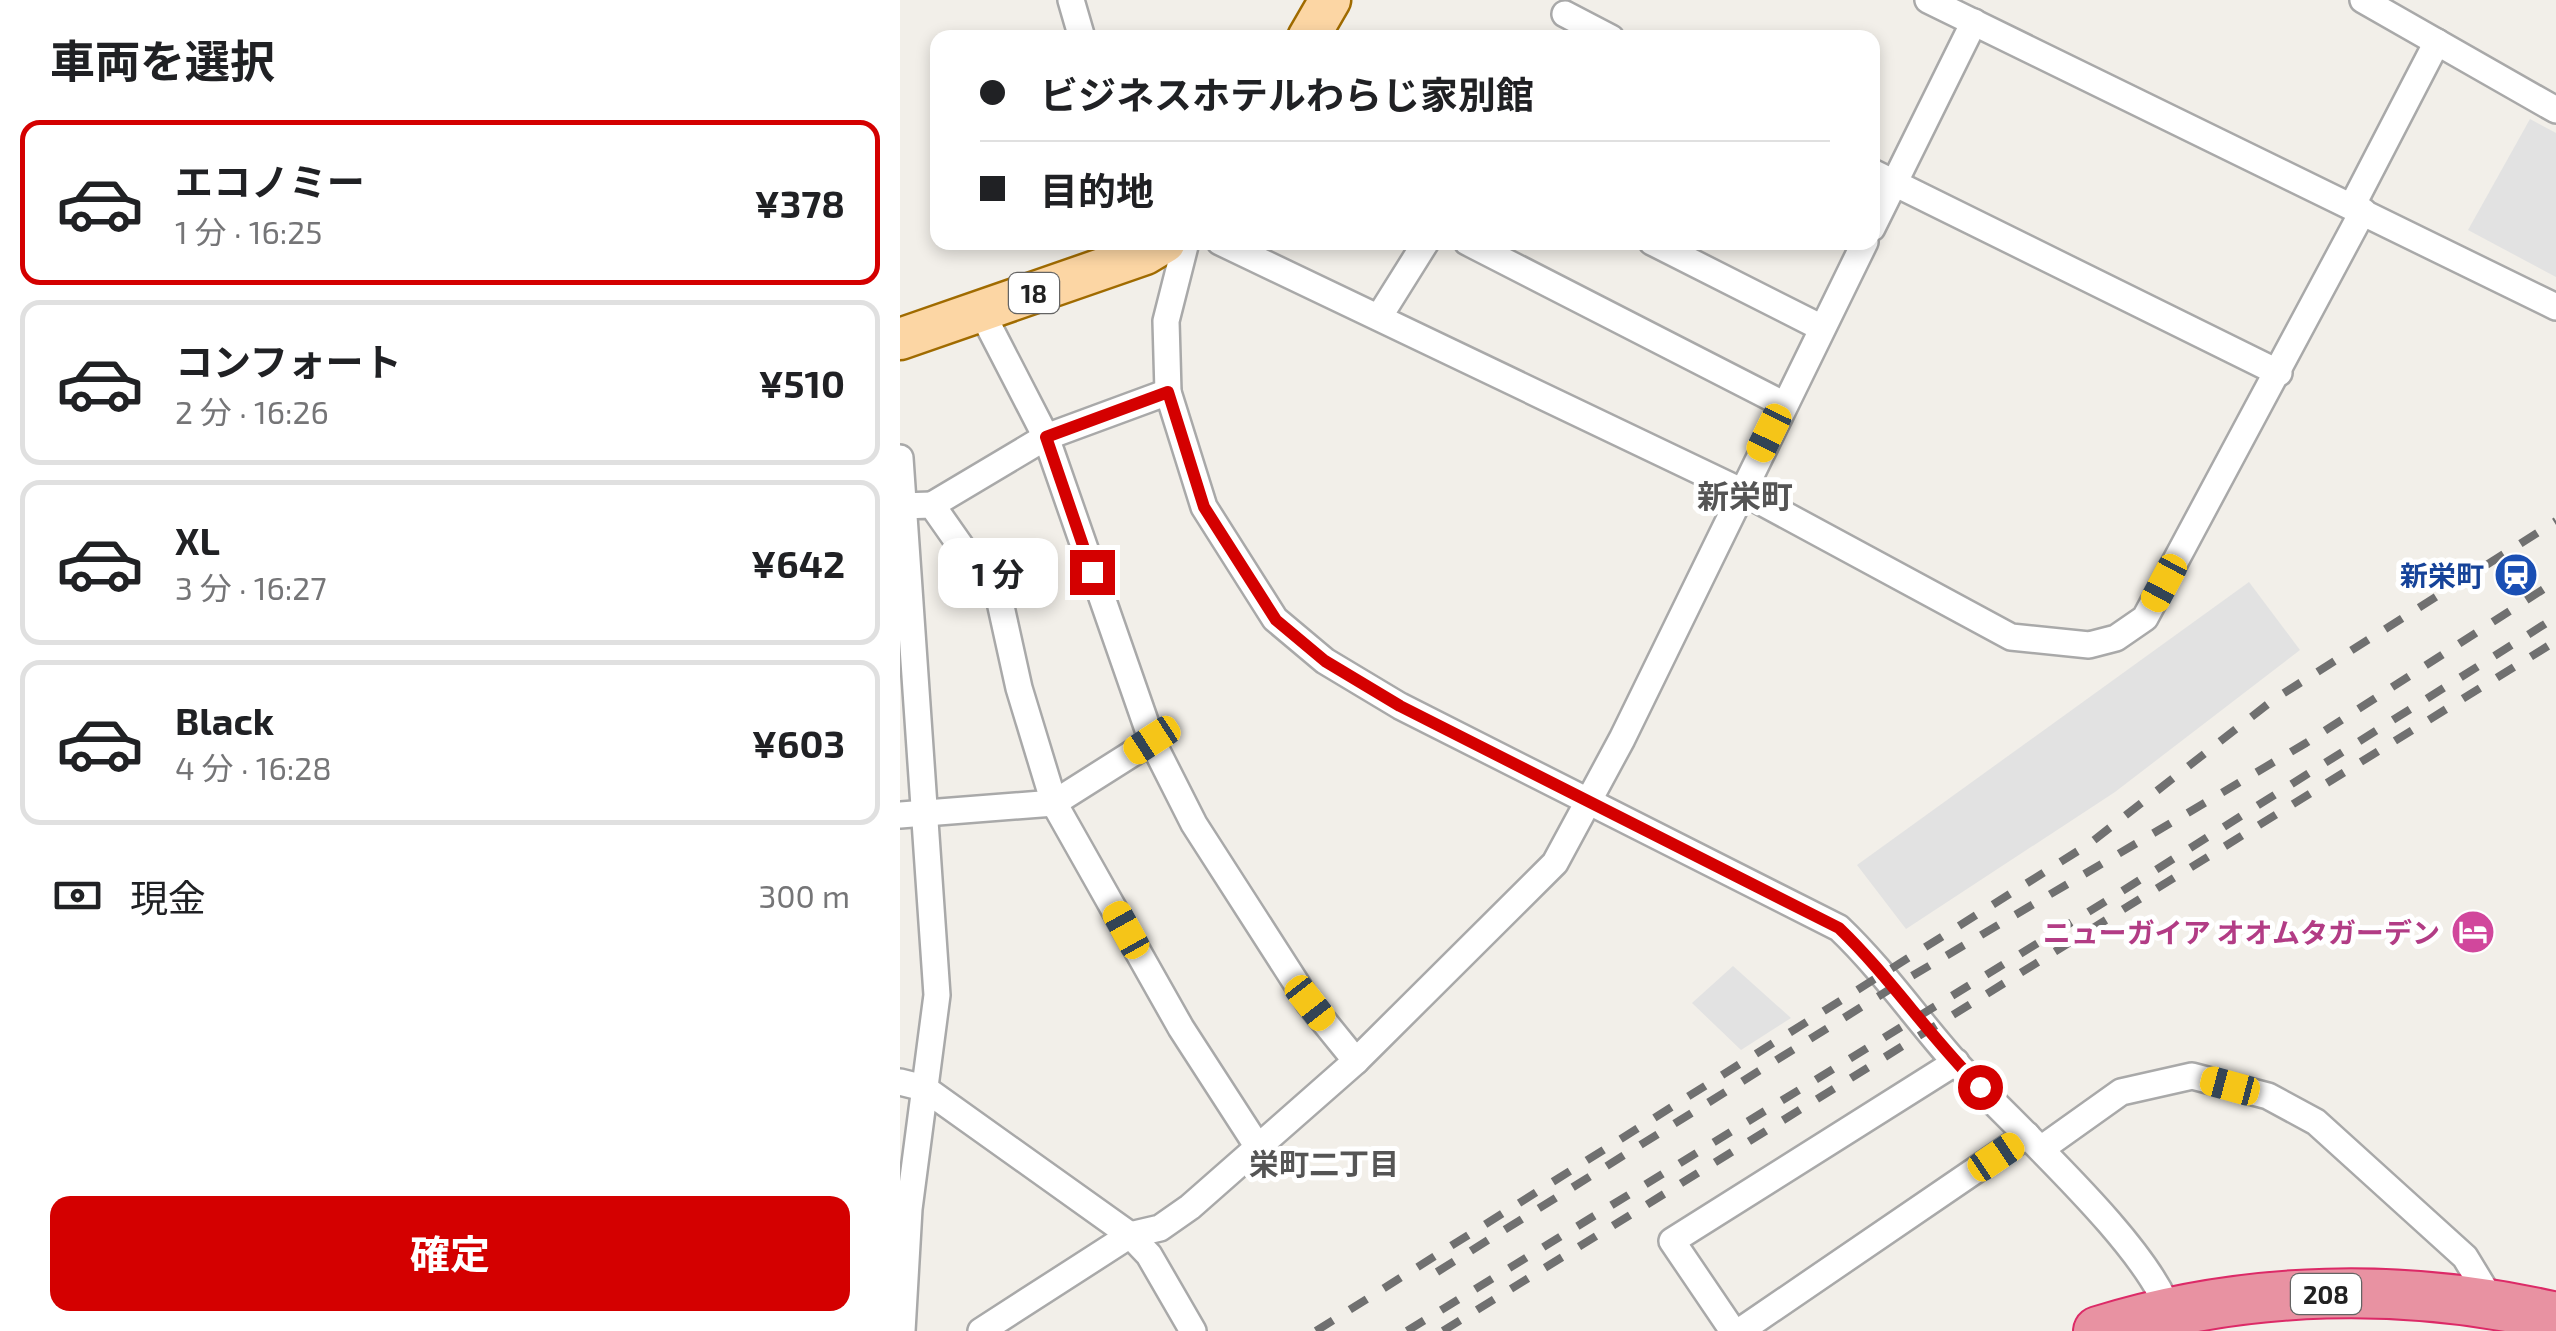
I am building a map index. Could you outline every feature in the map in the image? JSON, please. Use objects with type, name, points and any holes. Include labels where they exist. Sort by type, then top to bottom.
[{"type":"highway","name":"208","points":[[2098,1331],[2172,1320],[2280,1296],[2376,1292],[2494,1303],[2556,1317]]},
{"type":"main road","points":[[1313,30],[1330,0]]},
{"type":"main road","name":"18","points":[[900,339],[1152,250]]},
{"type":"street","points":[[1071,0],[1080,30]]},
{"type":"street","points":[[1928,0],[2556,308]]},
{"type":"street","points":[[2363,0],[2556,110]]},
{"type":"street","points":[[1556,30],[1569,7],[1600,30]]},
{"type":"street","points":[[1974,22],[1884,178],[2278,373]]},
{"type":"street","points":[[1237,250],[1741,491],[2012,637],[2089,644],[2116,638],[2145,618],[2278,373],[2437,42]]},
{"type":"street","points":[[1184,250],[1166,321],[1168,392],[1204,507],[1276,620],[1325,661],[1400,706],[1839,928],[1885,972],[1956,1062],[2139,1259],[2172,1320]]},
{"type":"street","points":[[1379,317],[1421,250]]},
{"type":"street","points":[[1482,250],[1783,404]]},
{"type":"street","points":[[1668,250],[1822,328]]},
{"type":"street","points":[[981,1331],[1130,1235],[1160,1228],[1175,1218],[1356,1061],[1554,863],[1622,739],[1861,250]]},
{"type":"street","points":[[981,311],[1046,437],[1152,740],[1194,824],[1310,1003],[1356,1061]]},
{"type":"street","points":[[903,506],[932,505],[1046,437],[1168,392]]},
{"type":"street","points":[[900,458],[911,816],[937,995],[912,1085],[902,1331]]},
{"type":"street","points":[[932,505],[1000,602],[1019,688],[1054,804],[1181,1028],[1256,1144]]},
{"type":"street","points":[[911,816],[1054,804],[1152,740]]},
{"type":"street","points":[[1956,1062],[1672,1240],[1736,1331],[2034,1142],[2121,1092],[2192,1076],[2268,1096],[2316,1122],[2465,1257],[2494,1303]]},
{"type":"street","points":[[912,1085],[1130,1235],[1148,1255],[1193,1331]]},
{"type":"shaded area","points":[[2530,119],[2556,133],[2556,277],[2468,230]]},
{"type":"shaded area","points":[[2249,582],[2300,650],[2115,792],[1906,929],[1857,865]]},
{"type":"shaded area","points":[[1733,966],[1791,1018],[1741,1050],[1692,1003]]},
{"type":"railway","points":[[1316,1331],[2089,844],[2273,700],[2556,521]]},
{"type":"railway","points":[[1437,1272],[1895,986],[2306,743],[2556,581]]},
{"type":"railway","points":[[1407,1331],[2116,895],[2556,617]]},
{"type":"railway","points":[[1443,1331],[2556,641]]},
{"type":"place","name":"新栄町","points":[[2516,575]]},
{"type":"place","name":"ニューガイア オオムタガーデン","points":[[2473,932]]},
{"type":"district","name":"新栄町","points":[[1745,495]]},
{"type":"district","name":"栄町二丁目","points":[[1324,1163]]},
{"type":"route","points":[[1092,572],[1046,437],[1168,392],[1204,507],[1276,620],[1325,661],[1400,706],[1839,928],[1885,972],[1928,1030],[1980,1087]]}]
